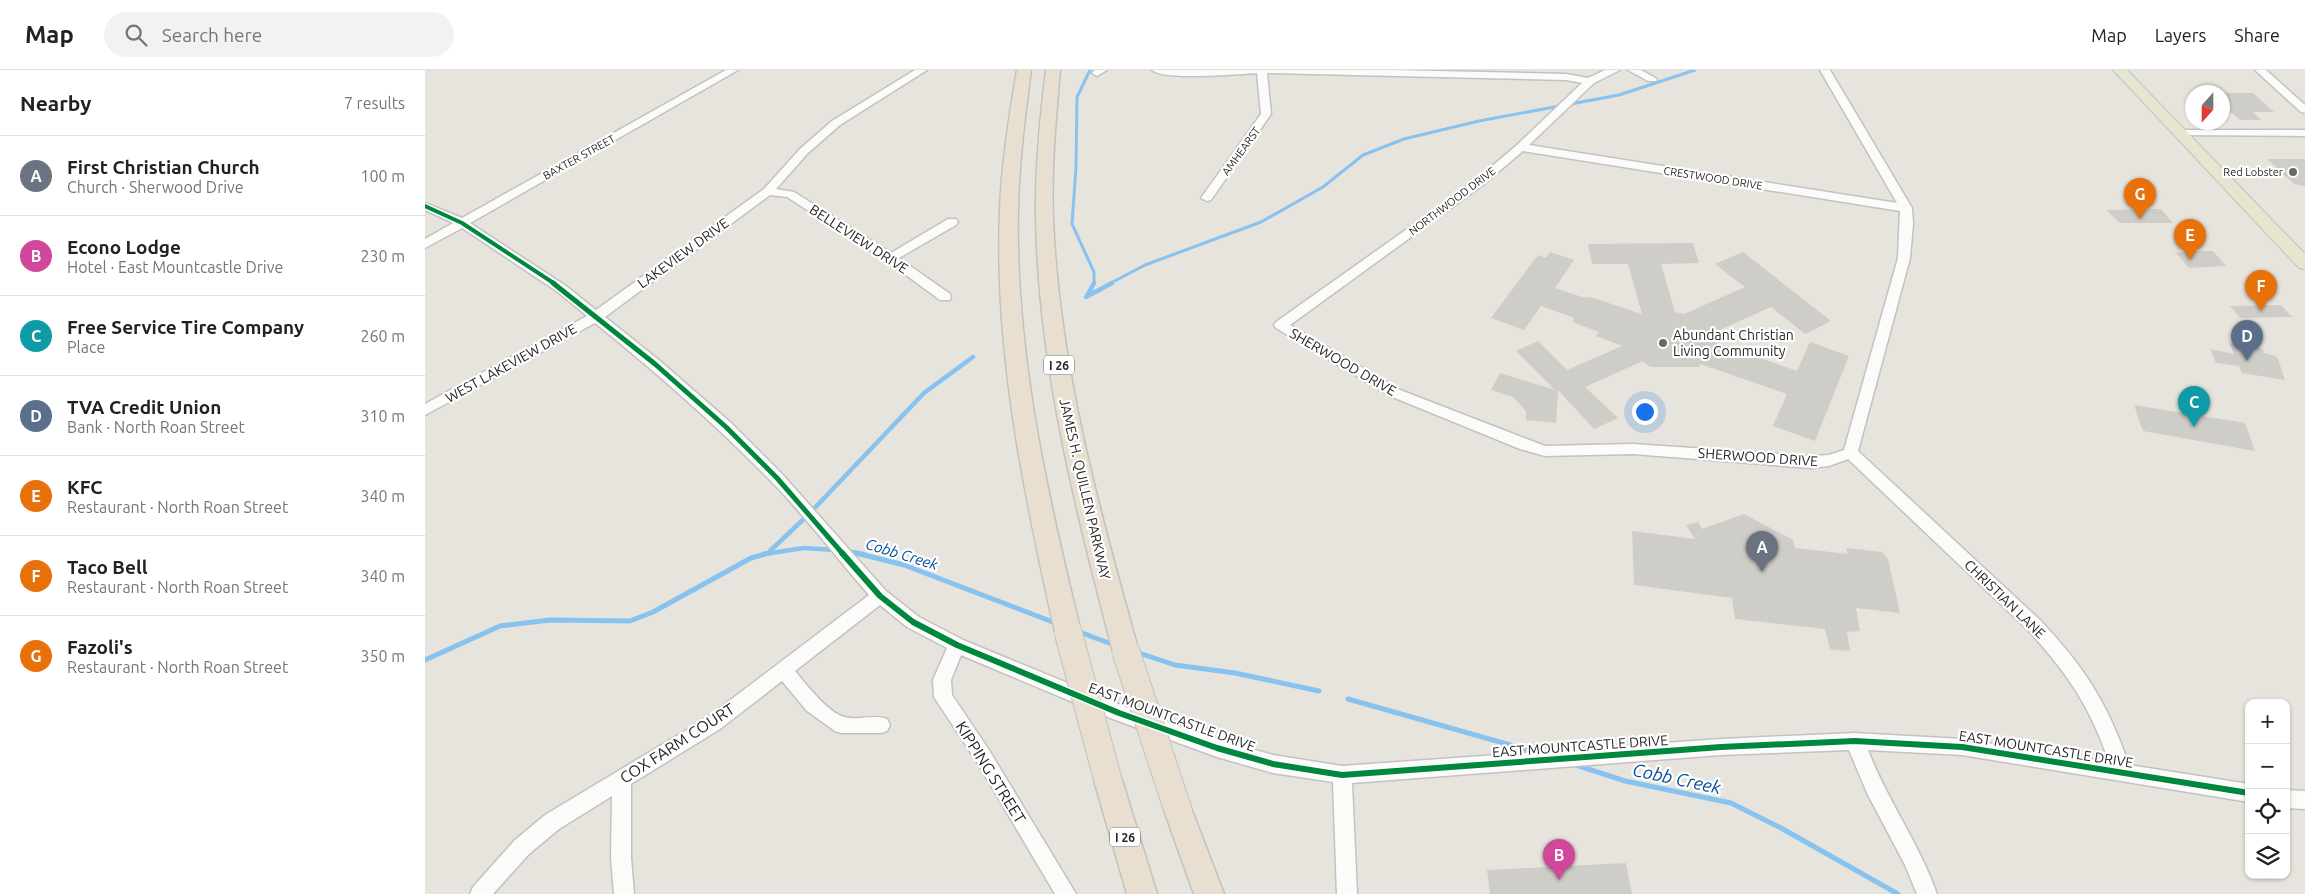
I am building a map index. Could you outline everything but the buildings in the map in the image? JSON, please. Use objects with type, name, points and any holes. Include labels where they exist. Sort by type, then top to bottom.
[{"type":"highway","name":"I 26","points":[[1024,70],[1013,143],[1010,199],[1013,322],[1033,476],[1068,632],[1108,780],[1142,894]]},
{"type":"highway","name":"JAMES H. QUILLEN PARKWAY","points":[[1053,70],[1045,143],[1044,199],[1052,314],[1075,457],[1095,542],[1126,652],[1178,810],[1209,894]]},
{"type":"main road","points":[[2120,70],[2305,264]]},
{"type":"street","name":"BAXTER STREET","points":[[425,244],[733,70]]},
{"type":"street","points":[[768,191],[804,151],[836,124],[922,70]]},
{"type":"street","points":[[1157,70],[1184,73],[1262,70],[1566,77],[1590,81]]},
{"type":"street","name":"AMHEARST","points":[[1207,198],[1266,114],[1262,70]]},
{"type":"street","name":"NORTHWOOD DRIVE","points":[[1281,325],[1480,182],[1521,147],[1590,81],[1615,70]]},
{"type":"street","points":[[1633,70],[1652,79]]},
{"type":"street","points":[[1825,70],[1906,208],[1907,224],[1904,258],[1850,453]]},
{"type":"street","points":[[2260,70],[2305,110]]},
{"type":"street","points":[[2180,133],[2305,134]]},
{"type":"street","name":"CRESTWOOD DRIVE","points":[[1521,147],[1906,208]]},
{"type":"street","name":"BELLEVIEW DRIVE","points":[[768,191],[790,194],[891,258],[945,297]]},
{"type":"street","name":"LAKEVIEW DRIVE","points":[[597,316],[768,191]]},
{"type":"street","name":"EAST MOUNTCASTLE DRIVE","points":[[425,206],[462,223],[563,289],[655,364],[739,439],[777,478],[880,596],[913,622],[957,646],[1119,713],[1217,748],[1273,764],[1342,775],[1721,747],[1855,741],[1962,747],[2245,792]]},
{"type":"street","points":[[891,258],[952,222]]},
{"type":"street","name":"WEST LAKEVIEW DRIVE","points":[[425,410],[597,316]]},
{"type":"street","name":"SHERWOOD DRIVE","points":[[1281,325],[1395,393],[1525,446],[1545,451],[1633,449],[1811,462],[1829,460],[1850,453]]},
{"type":"street","name":"CHRISTIAN LANE","points":[[1850,453],[2034,625],[2059,653],[2093,700],[2123,772]]},
{"type":"street","name":"COX FARM COURT","points":[[480,894],[522,847],[552,822],[714,723],[880,596]]},
{"type":"street","name":"KIPPING STREET","points":[[957,646],[942,680],[943,697],[983,756],[1066,894]]},
{"type":"street","points":[[783,670],[813,705],[841,725],[881,725]]},
{"type":"street","points":[[1855,741],[1874,788],[1907,845],[1920,872],[1927,894]]},
{"type":"street","points":[[1342,775],[1347,894]]},
{"type":"street","points":[[623,778],[621,858],[623,894]]},
{"type":"street","points":[[2290,799],[2305,800]]},
{"type":"waterway","points":[[1090,70],[1077,97],[1076,167],[1072,224],[1094,272],[1094,283]]},
{"type":"waterway","points":[[1109,284],[1145,265],[1261,222],[1323,187],[1363,155],[1404,139],[1479,121],[1619,95],[1695,70]]},
{"type":"waterway","points":[[1087,296],[1094,283]]},
{"type":"waterway","points":[[1086,297],[1112,283]]},
{"type":"waterway","points":[[770,551],[810,513],[924,393],[973,357]]},
{"type":"waterway","name":"Cobb Creek","points":[[767,554],[804,548],[836,550]]},
{"type":"waterway","name":"Cobb Creek","points":[[846,551],[863,554]]},
{"type":"waterway","name":"Cobb Creek","points":[[856,553],[904,565],[1058,624]]},
{"type":"waterway","name":"Cobb Creek","points":[[425,660],[500,626],[550,620],[630,621],[653,612],[751,558],[767,554]]},
{"type":"waterway","name":"Cobb Creek","points":[[1077,631],[1114,645]]},
{"type":"waterway","name":"Cobb Creek","points":[[1136,652],[1175,665],[1235,673],[1319,691]]},
{"type":"waterway","name":"Cobb Creek","points":[[1348,699],[1539,753]]},
{"type":"waterway","name":"Cobb Creek","points":[[1573,764],[1625,781],[1731,803],[1781,828],[1898,894]]},
{"type":"cycle path","points":[[425,206],[462,223],[562,289],[655,364],[726,427],[777,478],[880,596],[913,622],[957,645],[1119,713],[1217,748],[1273,764],[1342,775],[1721,747],[1855,741],[1962,747],[2245,792]]},
{"type":"place","name":"Red Lobster","points":[[2293,172]]},
{"type":"place","name":"Fazoli's","points":[[2140,219]]},
{"type":"place","name":"KFC","points":[[2190,260]]},
{"type":"place","name":"Taco Bell","points":[[2261,311]]},
{"type":"place","name":"Abundant Christian Living Community","points":[[1663,343]]},
{"type":"place","name":"TVA Credit Union","points":[[2247,361]]},
{"type":"place","name":"Free Service Tire Company","points":[[2194,427]]},
{"type":"place","name":"First Christian Church","points":[[1762,572]]},
{"type":"place","name":"Econo Lodge","points":[[1559,880]]}]
